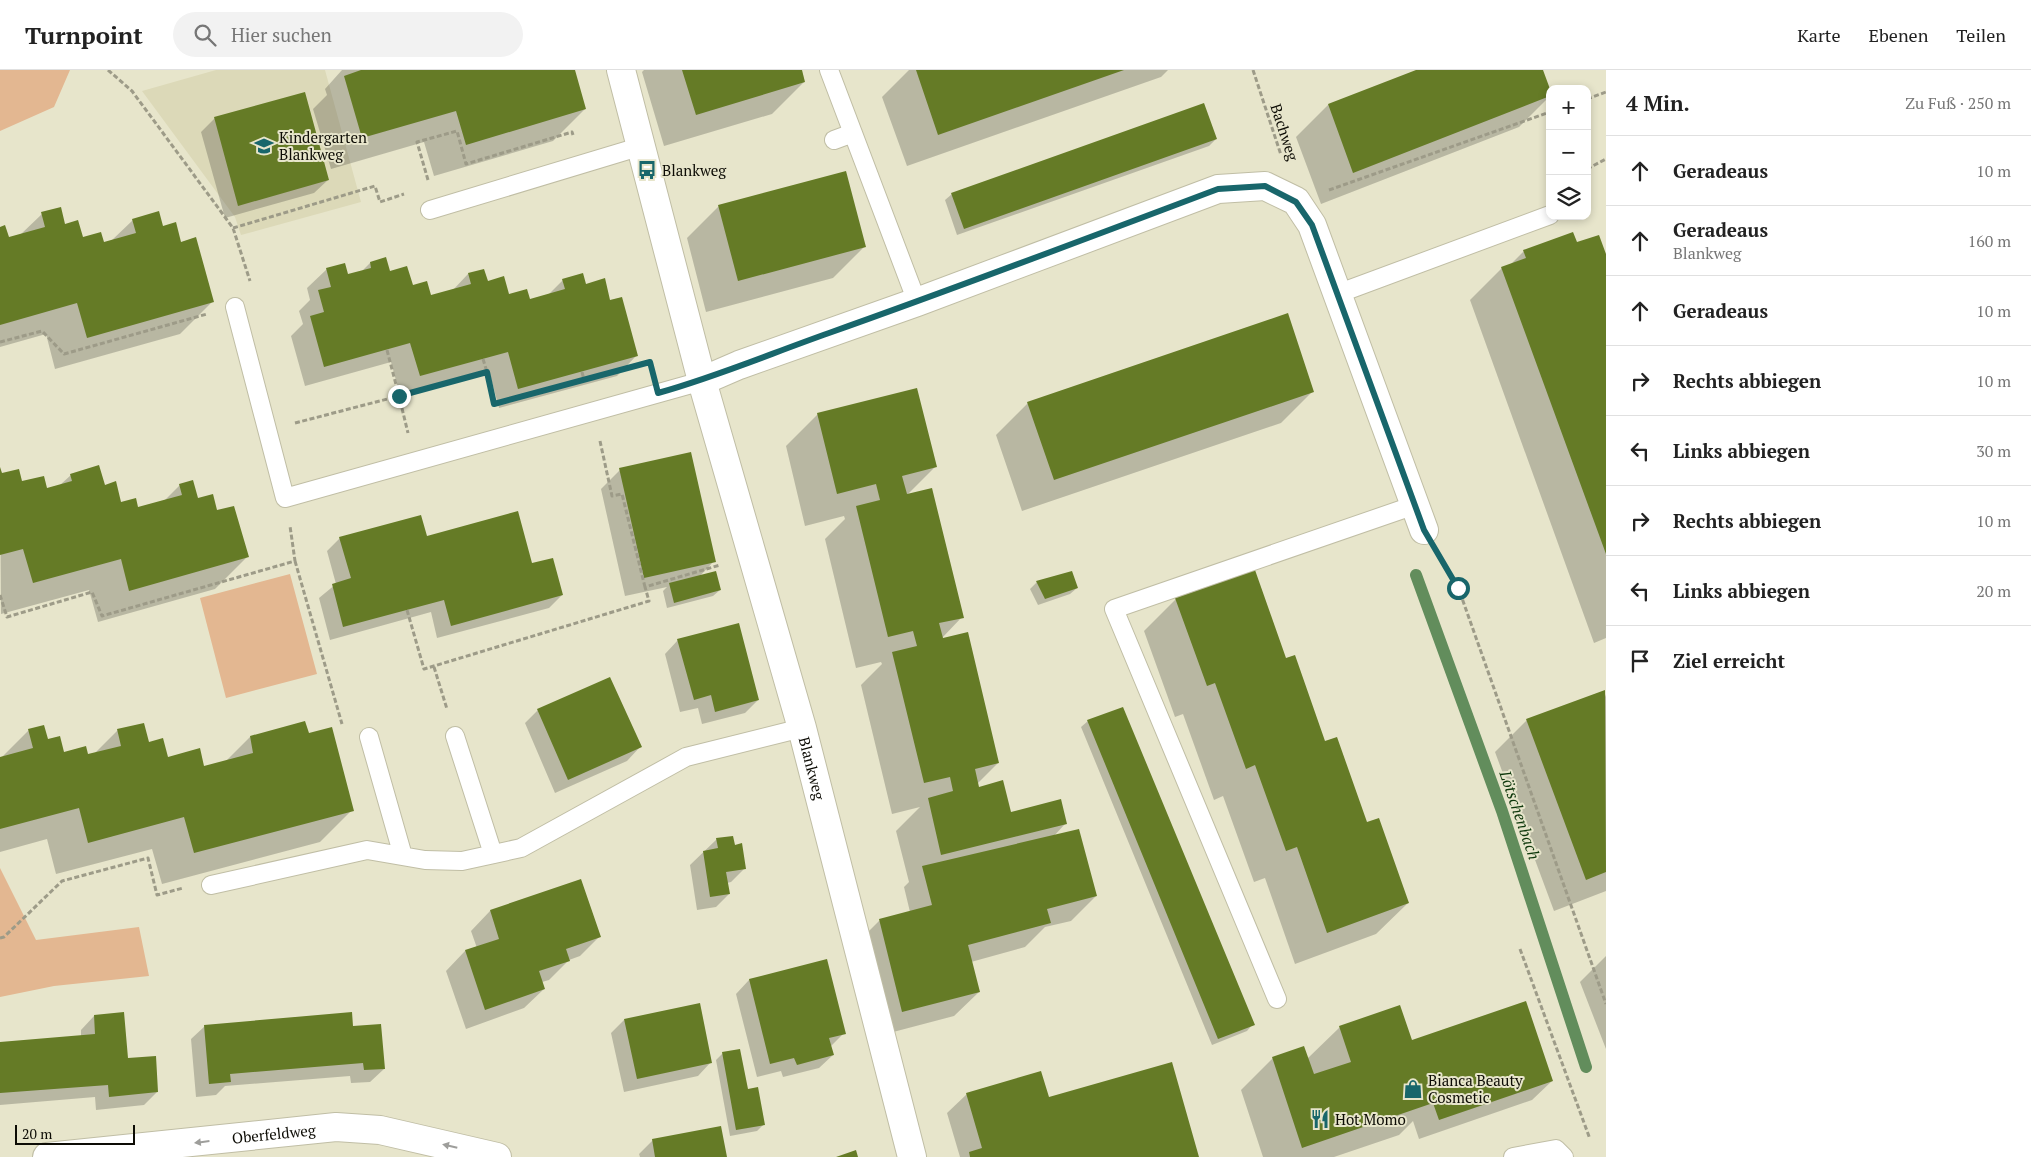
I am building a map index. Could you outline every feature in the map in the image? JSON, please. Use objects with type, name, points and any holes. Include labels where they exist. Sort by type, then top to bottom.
[{"type":"street","name":"Blankweg","points":[[621,70],[702,381],[802,728],[912,1157]]},
{"type":"street","points":[[702,381],[739,365],[917,302],[1218,189],[1265,186],[1296,202],[1312,225],[1424,530]]},
{"type":"street","name":"Oberfeldweg","points":[[48,1157],[336,1127],[380,1130],[497,1157]]},
{"type":"lane","points":[[829,70],[917,302]]},
{"type":"lane","points":[[834,140],[853,133]]},
{"type":"lane","points":[[430,210],[642,146]]},
{"type":"lane","points":[[1337,294],[1546,216]]},
{"type":"lane","points":[[234,307],[285,498],[702,381]]},
{"type":"lane","points":[[1278,999],[1114,609],[1415,504]]},
{"type":"lane","points":[[211,885],[367,850],[425,860],[462,861],[521,848],[686,757],[802,728]]},
{"type":"lane","points":[[455,736],[493,854]]},
{"type":"lane","points":[[369,737],[403,856]]},
{"type":"lane","points":[[1513,1157],[1556,1149],[1564,1157]]},
{"type":"path","points":[[0,342],[42,330],[64,354],[234,307],[257,304],[233,228],[132,92],[108,70]]},
{"type":"path","name":"Bachweg","points":[[1253,70],[1296,202]]},
{"type":"path","points":[[1591,98],[1606,92]]},
{"type":"path","points":[[1296,202],[1546,113]]},
{"type":"path","points":[[430,186],[417,142],[456,131],[466,164],[572,132],[575,141]]},
{"type":"path","points":[[1591,166],[1606,159]]},
{"type":"path","points":[[233,228],[375,186],[380,202],[413,191]]},
{"type":"path","points":[[387,350],[405,419]]},
{"type":"path","points":[[483,359],[494,404],[593,378]]},
{"type":"path","points":[[292,424],[487,372]]},
{"type":"path","points":[[582,372],[584,380]]},
{"type":"path","points":[[407,610],[424,670],[649,601],[622,494],[612,496],[593,411]]},
{"type":"path","points":[[285,498],[295,561],[344,729]]},
{"type":"path","points":[[1424,530],[1458,588],[1606,1004]]},
{"type":"path","points":[[645,587],[751,555]]},
{"type":"path","points":[[0,595],[7,617],[92,592],[102,616],[295,561]]},
{"type":"path","points":[[434,667],[455,736]]},
{"type":"path","points":[[0,938],[4,937],[62,881],[148,858],[157,895],[210,880],[211,885]]},
{"type":"path","points":[[1520,950],[1594,1149]]},
{"type":"shaded area","points":[[0,70],[70,70],[54,107],[0,131]]},
{"type":"shaded area","name":"Kindergarten Blankweg","points":[[216,70],[325,70],[361,202],[241,235],[235,217],[142,91]]},
{"type":"shaded area","points":[[290,574],[317,674],[226,698],[200,598]]},
{"type":"shaded area","points":[[0,868],[36,940],[139,927],[149,976],[54,986],[0,997]]},
{"type":"building","points":[[361,70],[575,70],[586,109],[466,145],[456,111],[362,138],[344,76]]},
{"type":"building","points":[[682,70],[802,70],[805,82],[696,115]]},
{"type":"building","points":[[916,70],[1124,70],[938,135]]},
{"type":"building","points":[[1416,70],[1543,70],[1549,85],[1546,85],[1546,98],[1353,173],[1328,104]]},
{"type":"building","points":[[305,92],[329,180],[238,206],[214,117]]},
{"type":"building","points":[[1204,103],[1217,139],[964,229],[951,193]]},
{"type":"building","points":[[846,171],[866,247],[738,281],[718,205]]},
{"type":"building","points":[[61,207],[65,224],[78,220],[83,237],[101,232],[104,242],[136,233],[132,219],[159,211],[163,226],[176,222],[181,242],[196,237],[214,302],[87,338],[77,303],[0,325],[0,227],[5,225],[9,237],[45,227],[41,212]]},
{"type":"building","points":[[1573,232],[1577,242],[1599,235],[1606,254],[1606,554],[1501,267],[1526,258],[1523,250]]},
{"type":"building","points":[[386,257],[390,271],[407,266],[413,285],[427,281],[431,295],[471,284],[468,273],[484,269],[488,281],[504,276],[509,294],[527,289],[530,299],[565,289],[562,279],[583,273],[586,284],[605,278],[610,300],[622,297],[638,356],[518,389],[508,352],[420,376],[410,343],[324,367],[310,316],[324,312],[318,290],[331,287],[326,268],[345,263],[348,274],[371,268],[370,262]]},
{"type":"building","points":[[1288,313],[1314,392],[1054,480],[1027,402]]},
{"type":"building","points":[[917,388],[937,467],[902,476],[907,494],[932,488],[964,618],[939,623],[943,638],[968,632],[999,763],[975,769],[979,787],[1003,780],[1011,812],[1061,799],[1067,824],[941,855],[928,798],[953,791],[950,777],[924,783],[892,652],[917,646],[913,631],[888,637],[856,506],[880,500],[876,484],[837,494],[817,413]]},
{"type":"building","points":[[691,452],[716,562],[644,578],[619,468]]},
{"type":"building","points":[[99,465],[105,485],[116,481],[121,502],[136,498],[138,507],[182,495],[179,484],[193,480],[198,498],[213,494],[217,510],[234,506],[249,557],[129,591],[121,559],[33,583],[23,549],[0,555],[0,467],[2,473],[19,469],[22,481],[44,476],[47,488],[72,481],[70,474]]},
{"type":"building","points":[[518,511],[532,563],[553,558],[563,595],[451,626],[444,600],[343,627],[332,584],[351,578],[339,537],[421,515],[427,536]]},
{"type":"building","points":[[1255,570],[1286,658],[1295,655],[1325,741],[1337,737],[1367,822],[1379,818],[1409,903],[1327,933],[1297,847],[1286,851],[1255,765],[1246,769],[1215,683],[1207,686],[1175,598]]},
{"type":"building","points":[[716,571],[721,590],[674,603],[669,583]]},
{"type":"building","points":[[1072,571],[1078,588],[1045,599],[1036,581]]},
{"type":"building","points":[[739,623],[759,700],[715,712],[711,695],[694,700],[677,639]]},
{"type":"building","points":[[610,677],[642,747],[568,780],[537,709]]},
{"type":"building","points":[[1605,690],[1606,872],[1586,880],[1526,719]]},
{"type":"building","points":[[1123,707],[1255,1025],[1218,1039],[1087,720]]},
{"type":"building","points":[[305,721],[309,733],[332,727],[354,811],[194,853],[184,817],[88,843],[79,808],[0,829],[0,757],[33,748],[28,729],[44,725],[48,739],[60,736],[64,752],[86,746],[88,754],[121,746],[117,729],[144,723],[149,742],[163,738],[168,757],[200,748],[204,766],[253,753],[250,736]]},
{"type":"building","points":[[1079,829],[1097,896],[1047,909],[1051,923],[968,945],[980,992],[902,1012],[879,919],[932,905],[922,866]]},
{"type":"building","points":[[733,836],[735,845],[742,843],[746,869],[726,872],[730,894],[710,897],[703,851],[718,848],[716,838]]},
{"type":"building","points":[[581,879],[601,937],[566,949],[570,961],[539,971],[545,989],[485,1010],[465,950],[499,939],[490,910]]},
{"type":"building","points":[[827,959],[846,1034],[829,1038],[834,1055],[797,1065],[794,1058],[770,1064],[749,979]]},
{"type":"building","points":[[1526,1001],[1553,1081],[1439,1120],[1433,1103],[1302,1148],[1272,1057],[1304,1046],[1314,1074],[1351,1062],[1339,1026],[1400,1005],[1412,1040]]},
{"type":"building","points":[[700,1003],[712,1063],[637,1079],[624,1019]]},
{"type":"building","points":[[124,1012],[128,1058],[156,1056],[158,1092],[109,1097],[108,1085],[0,1093],[0,1042],[95,1034],[94,1015]]},
{"type":"building","points":[[352,1012],[353,1026],[381,1024],[385,1069],[364,1070],[363,1063],[230,1074],[231,1082],[209,1084],[204,1025]]},
{"type":"building","points":[[740,1049],[748,1089],[758,1087],[765,1125],[736,1130],[722,1052]]},
{"type":"building","points":[[1172,1062],[1199,1157],[970,1157],[969,1152],[982,1148],[966,1093],[1041,1071],[1049,1097]]},
{"type":"building","points":[[721,1126],[727,1157],[655,1157],[652,1139]]},
{"type":"building","points":[[856,1150],[858,1157],[836,1157]]},
{"type":"waterway","name":"Lötschenbach","points":[[1416,575],[1502,811],[1586,1067]]},
{"type":"place","name":"Kindergarten Blankweg","points":[[264,146]]},
{"type":"place","name":"Blankweg","points":[[647,170]]},
{"type":"place","name":"Bianca Beauty Cosmetic","points":[[1413,1089]]},
{"type":"place","name":"Hot Momo","points":[[1320,1119]]},
{"type":"route","points":[[399,396],[487,372],[494,404],[650,362],[658,393],[702,381],[739,365],[917,302],[1218,189],[1265,186],[1296,202],[1312,225],[1424,530],[1458,588]]}]
